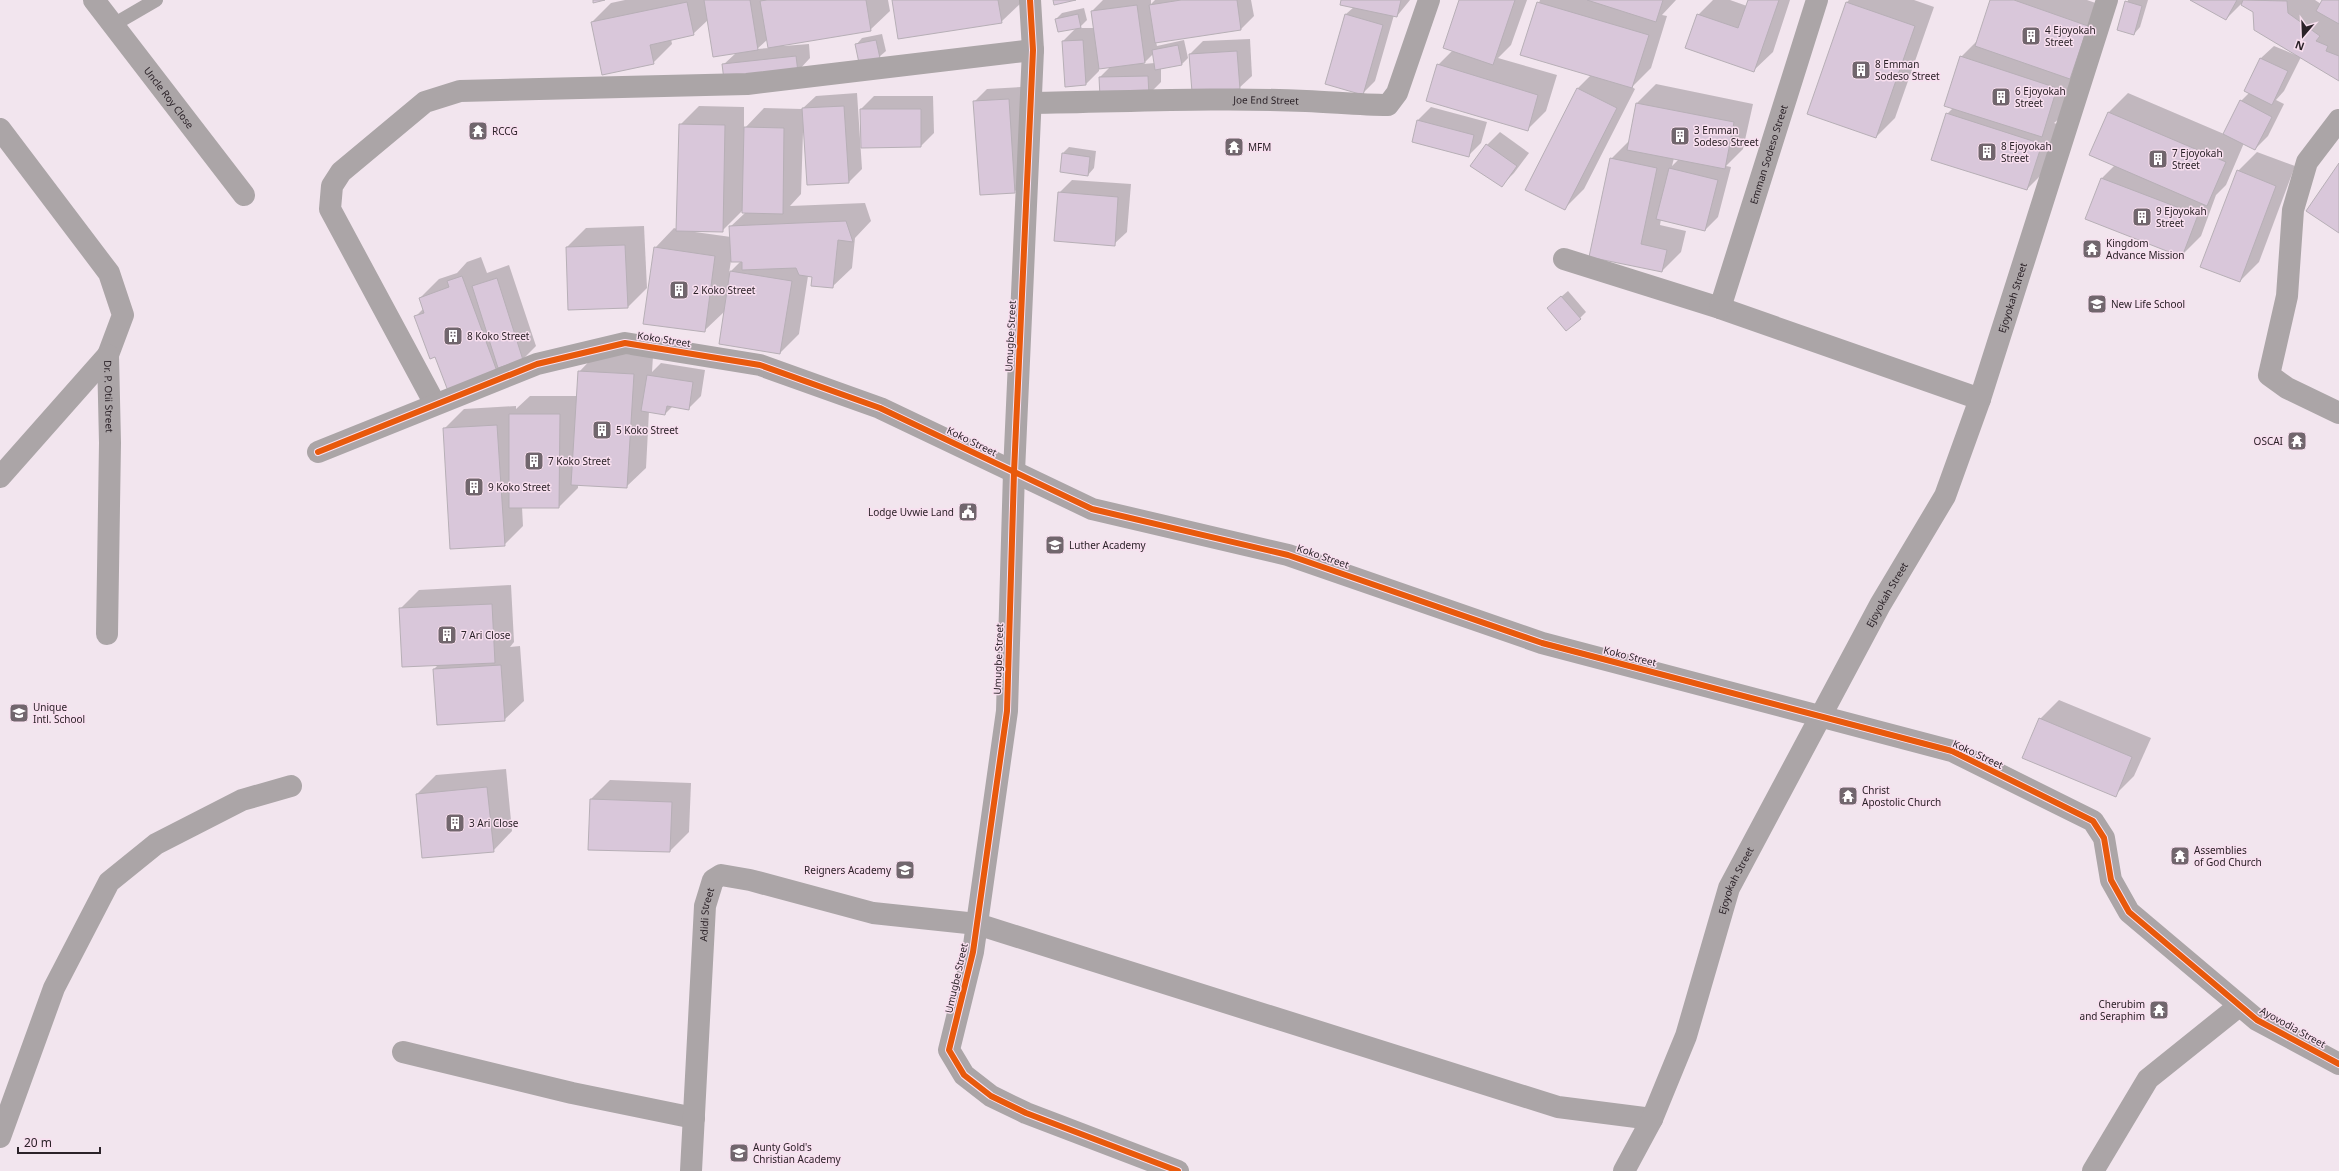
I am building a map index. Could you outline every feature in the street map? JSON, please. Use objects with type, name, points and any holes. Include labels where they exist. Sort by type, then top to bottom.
[{"type":"street","name":"Uncle Roy Close","points":[[94,0],[244,195]]},
{"type":"street","name":"Umugbe Street","points":[[1030,0],[1033,50],[1014,472],[1007,711],[973,952],[949,1050],[964,1075],[991,1096],[1026,1113],[1178,1171]]},
{"type":"street","name":"Joe End Street","points":[[1031,103],[1197,100],[1306,101],[1388,105],[1397,93],[1429,0]]},
{"type":"street","name":"Emman Sodeso Street","points":[[1720,308],[1817,0]]},
{"type":"street","name":"Ejoyokah Street","points":[[1624,1171],[1652,1119],[1686,1036],[1729,888],[1880,605],[1945,496],[1980,399],[2107,0]]},
{"type":"street","points":[[435,404],[330,209],[332,186],[341,172],[426,102],[460,91],[747,84],[1033,50]]},
{"type":"street","points":[[2339,120],[2307,162],[2293,210],[2287,296],[2270,375],[2287,388],[2339,413]]},
{"type":"street","name":"Dr. P. Otii Street","points":[[0,129],[109,273],[123,316],[108,355],[110,443],[107,634]]},
{"type":"street","points":[[1564,259],[1720,308],[1980,399]]},
{"type":"street","name":"Koko Street","points":[[318,452],[537,364],[625,343],[760,365],[880,408],[1092,509],[1288,555],[1542,643],[1952,751],[2092,821],[2104,838],[2111,880],[2130,912],[2239,1006]]},
{"type":"street","points":[[0,477],[108,355]]},
{"type":"street","points":[[0,1137],[54,988],[109,882],[156,844],[242,800],[291,786]]},
{"type":"street","name":"Adidi Street","points":[[691,1171],[705,906],[713,880],[721,875],[750,880],[873,912],[977,924],[1558,1108],[1652,1119]]},
{"type":"street","points":[[2093,1171],[2148,1079],[2239,1006]]},
{"type":"street","name":"Ayovodia Street","points":[[2239,1006],[2257,1020],[2339,1064]]},
{"type":"street","points":[[403,1052],[572,1093],[694,1118]]},
{"type":"lane","points":[[113,25],[156,0]]},
{"type":"building","points":[[593,0],[605,0],[593,3]]},
{"type":"building","points":[[704,0],[750,0],[758,50],[713,57]]},
{"type":"building","points":[[866,0],[871,31],[768,48],[760,1]]},
{"type":"building","points":[[892,0],[998,0],[1002,23],[898,39]]},
{"type":"building","points":[[1053,0],[1076,0],[1054,5]]},
{"type":"building","points":[[1181,0],[1237,0],[1241,30],[1155,43],[1149,5]]},
{"type":"building","points":[[1341,0],[1401,0],[1397,17],[1340,5]]},
{"type":"building","points":[[1459,0],[1515,0],[1493,65],[1443,48]]},
{"type":"building","points":[[1587,0],[1663,0],[1656,22]]},
{"type":"building","points":[[1748,0],[1779,0],[1754,72],[1685,48],[1697,14],[1738,28]]},
{"type":"building","name":"4 Ejoyokah Street","points":[[1990,0],[2014,0],[2088,26],[2070,79],[1975,46]]},
{"type":"building","points":[[2190,0],[2237,0],[2226,20]]},
{"type":"building","points":[[2243,0],[2287,1],[2288,13],[2320,36],[2316,41],[2328,46],[2326,51],[2339,56],[2339,81],[2254,30],[2253,12],[2241,5]]},
{"type":"building","points":[[2322,0],[2339,0],[2339,24],[2316,11]]},
{"type":"building","points":[[2125,1],[2142,6],[2134,35],[2117,30]]},
{"type":"building","points":[[687,2],[694,35],[650,45],[654,64],[602,75],[591,22]]},
{"type":"building","points":[[1537,2],[1649,35],[1632,88],[1520,55]]},
{"type":"building","name":"8 Emman Sodeso Street","points":[[1846,2],[1915,26],[1876,138],[1807,114]]},
{"type":"building","points":[[1137,5],[1145,63],[1099,69],[1091,11]]},
{"type":"building","points":[[1078,14],[1081,28],[1058,32],[1055,19]]},
{"type":"building","points":[[1345,14],[1383,25],[1363,95],[1325,84]]},
{"type":"building","points":[[876,40],[880,58],[859,63],[855,44]]},
{"type":"building","points":[[1083,40],[1086,85],[1065,87],[1062,41]]},
{"type":"building","points":[[1178,45],[1182,65],[1155,70],[1152,50]]},
{"type":"building","points":[[1237,51],[1240,89],[1192,92],[1189,54]]},
{"type":"building","points":[[796,56],[798,72],[724,80],[722,64]]},
{"type":"building","name":"6 Ejoyokah Street","points":[[1960,56],[2057,88],[2042,137],[1944,106]]},
{"type":"building","points":[[2260,58],[2288,71],[2272,105],[2244,91]]},
{"type":"building","points":[[1437,64],[1538,95],[1528,131],[1426,101]]},
{"type":"building","points":[[1148,76],[1149,96],[1100,97],[1099,77]]},
{"type":"building","points":[[1577,88],[1617,108],[1565,210],[1525,190]]},
{"type":"building","points":[[1009,99],[1015,193],[980,195],[973,101]]},
{"type":"building","points":[[2240,100],[2272,117],[2255,150],[2223,134]]},
{"type":"building","name":"3 Emman Sodeso Street","points":[[1636,103],[1734,122],[1725,169],[1627,150]]},
{"type":"building","points":[[844,106],[849,183],[807,185],[802,108]]},
{"type":"building","points":[[860,109],[921,109],[921,147],[861,148]]},
{"type":"building","name":"7 Ejoyokah Street","points":[[2108,112],[2226,162],[2207,206],[2089,155]]},
{"type":"building","name":"8 Ejoyokah Street","points":[[1946,113],[2042,144],[2027,190],[1931,160]]},
{"type":"building","points":[[1417,120],[1474,135],[1469,157],[1412,142]]},
{"type":"building","points":[[679,124],[725,125],[723,232],[676,231]]},
{"type":"building","points":[[744,127],[784,128],[783,214],[742,213]]},
{"type":"building","points":[[1486,144],[1517,166],[1502,187],[1470,166]]},
{"type":"building","points":[[1062,153],[1090,157],[1088,176],[1060,172]]},
{"type":"building","points":[[1610,158],[1657,168],[1641,244],[1667,250],[1662,272],[1589,257]]},
{"type":"building","points":[[2339,163],[2339,233],[2306,211]]},
{"type":"building","points":[[1669,168],[1718,180],[1705,231],[1656,219]]},
{"type":"building","points":[[2237,170],[2276,186],[2240,282],[2200,267]]},
{"type":"building","name":"9 Ejoyokah Street","points":[[2101,178],[2198,215],[2182,257],[2085,219]]},
{"type":"building","points":[[1058,192],[1118,197],[1115,246],[1054,241]]},
{"type":"building","points":[[846,221],[853,242],[838,240],[833,288],[811,286],[812,277],[799,275],[796,268],[742,270],[742,262],[731,262],[729,226]]},
{"type":"building","points":[[625,245],[628,308],[568,310],[566,247]]},
{"type":"building","name":"2 Koko Street","points":[[654,247],[715,256],[705,332],[643,324]]},
{"type":"building","points":[[730,271],[792,281],[780,354],[719,344]]},
{"type":"building","name":"8 Koko Street","points":[[462,276],[498,374],[448,391],[435,357],[430,359],[414,316],[424,313],[419,298],[449,287],[447,281]]},
{"type":"building","points":[[497,278],[523,360],[498,368],[472,286]]},
{"type":"building","points":[[1561,296],[1581,319],[1566,331],[1547,308]]},
{"type":"building","name":"5 Koko Street","points":[[578,371],[634,374],[627,488],[571,485]]},
{"type":"building","points":[[647,375],[693,382],[689,410],[667,406],[665,415],[641,411]]},
{"type":"building","name":"7 Koko Street","points":[[509,414],[560,414],[559,508],[509,508]]},
{"type":"building","name":"9 Koko Street","points":[[497,425],[505,546],[450,549],[443,428]]},
{"type":"building","name":"7 Ari Close","points":[[492,604],[495,663],[402,667],[399,608]]},
{"type":"building","points":[[501,665],[505,721],[437,725],[433,669]]},
{"type":"building","points":[[2039,718],[2132,757],[2116,797],[2022,758]]},
{"type":"building","name":"3 Ari Close","points":[[487,787],[494,852],[422,858],[416,794]]},
{"type":"building","points":[[590,799],[672,802],[670,852],[588,850]]},
{"type":"cycle path","points":[[1030,0],[1033,50],[1014,472],[1007,711],[973,952],[949,1050],[964,1075],[991,1096],[1026,1113],[1178,1171]]},
{"type":"cycle path","points":[[318,452],[537,364],[625,343],[760,365],[880,408],[1092,509],[1288,555],[1542,643],[1952,751],[2093,821],[2104,838],[2111,880],[2129,912],[2257,1020],[2339,1064]]},
{"type":"place","name":"4 Ejoyokah Street","points":[[2031,36]]},
{"type":"place","name":"8 Emman Sodeso Street","points":[[1861,70]]},
{"type":"place","name":"6 Ejoyokah Street","points":[[2001,97]]},
{"type":"place","name":"RCCG","points":[[478,131]]},
{"type":"place","name":"3 Emman Sodeso Street","points":[[1680,136]]},
{"type":"place","name":"MFM","points":[[1234,147]]},
{"type":"place","name":"8 Ejoyokah Street","points":[[1987,152]]},
{"type":"place","name":"7 Ejoyokah Street","points":[[2158,159]]},
{"type":"place","name":"9 Ejoyokah Street","points":[[2142,217]]},
{"type":"place","name":"Kingdom Advance Mission","points":[[2092,249]]},
{"type":"place","name":"2 Koko Street","points":[[679,290]]},
{"type":"place","name":"New Life School","points":[[2097,304]]},
{"type":"place","name":"8 Koko Street","points":[[453,336]]},
{"type":"place","name":"5 Koko Street","points":[[602,430]]},
{"type":"place","name":"OSCAI","points":[[2297,441]]},
{"type":"place","name":"7 Koko Street","points":[[534,461]]},
{"type":"place","name":"9 Koko Street","points":[[474,487]]},
{"type":"place","name":"Lodge Uvwie Land","points":[[968,512]]},
{"type":"place","name":"Luther Academy","points":[[1055,545]]},
{"type":"place","name":"7 Ari Close","points":[[447,635]]},
{"type":"place","name":"Unique Intl. School","points":[[19,713]]},
{"type":"place","name":"Christ Apostolic Church","points":[[1848,796]]},
{"type":"place","name":"3 Ari Close","points":[[455,823]]},
{"type":"place","name":"Assemblies of God Church","points":[[2180,856]]},
{"type":"place","name":"Reigners Academy","points":[[905,870]]},
{"type":"place","name":"Cherubim and Seraphim","points":[[2159,1010]]},
{"type":"place","name":"Aunty Gold's Christian Academy","points":[[739,1153]]}]
